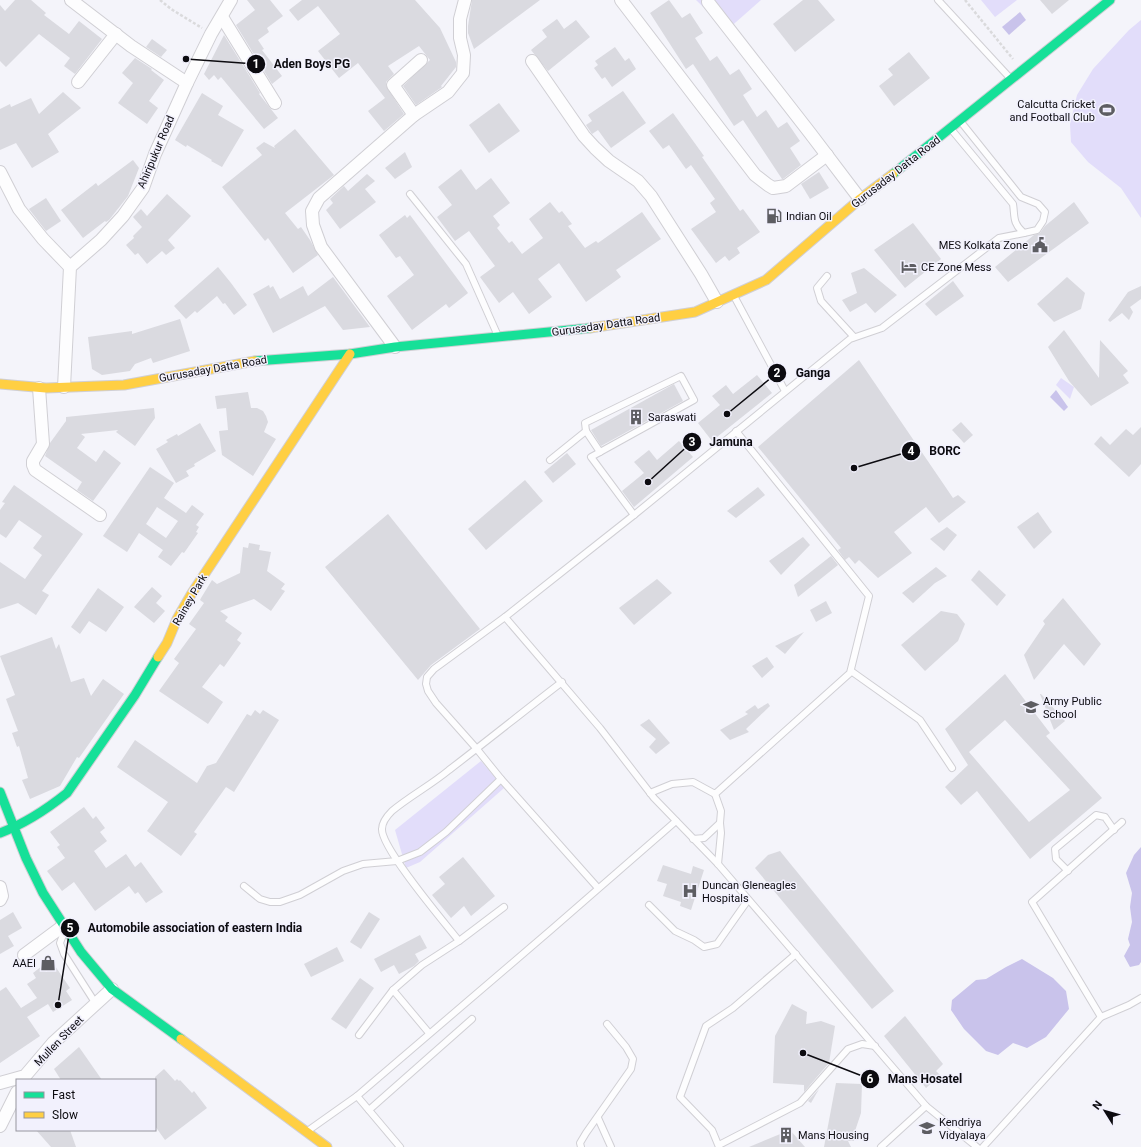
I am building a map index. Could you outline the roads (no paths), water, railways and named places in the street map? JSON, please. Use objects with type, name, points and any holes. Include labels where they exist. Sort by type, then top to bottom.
[{"type":"street","points":[[71,0],[116,34],[187,83]]},
{"type":"street","name":"Ahiripukur Road","points":[[70,267],[101,240],[123,216],[142,188],[155,154],[187,83],[211,34],[231,0]]},
{"type":"street","points":[[395,347],[321,247],[313,225],[312,211],[319,198],[414,115],[448,92],[463,72],[464,55],[460,38],[460,19],[465,0]]},
{"type":"street","points":[[621,0],[750,169],[761,181],[773,188],[786,186],[827,155]]},
{"type":"street","name":"Gurusaday Datta Road","points":[[0,384],[40,388],[124,385],[252,361],[350,354],[395,347],[577,330],[695,312],[766,280],[860,199],[950,129],[1110,0]]},
{"type":"street","points":[[708,2],[860,199]]},
{"type":"street","points":[[222,17],[276,103]]},
{"type":"street","points":[[78,82],[116,34]]},
{"type":"street","points":[[414,115],[393,85],[422,60]]},
{"type":"street","points":[[532,61],[591,144],[609,161],[638,181],[651,196],[701,274],[717,302]]},
{"type":"street","points":[[0,172],[19,209],[43,239],[70,267],[64,387]]},
{"type":"street","name":"Rainey Park","points":[[0,833],[14,828],[60,800],[81,775],[135,695],[167,643],[177,619],[192,593],[350,354]]},
{"type":"street","points":[[40,388],[43,444],[33,461],[35,470],[100,515]]},
{"type":"street","points":[[0,792],[26,858],[43,893],[82,952],[112,989],[327,1147]]},
{"type":"street","points":[[0,887],[2,896],[0,900]]},
{"type":"street","points":[[24,955],[65,928]]},
{"type":"street","name":"Mullen Street","points":[[24,1078],[54,1043],[112,989]]},
{"type":"street","name":"Mullen Street","points":[[0,1083],[16,1080]]},
{"type":"street","points":[[0,1126],[16,1094]]},
{"type":"lane","points":[[938,0],[1011,80]]},
{"type":"lane","points":[[598,888],[436,703],[428,691],[426,684],[427,677],[434,669],[505,617],[634,515],[850,339],[882,328],[999,238],[1037,230],[1043,221],[1044,212],[1038,204],[1022,198],[960,121]]},
{"type":"lane","points":[[950,129],[1013,204],[1013,218],[1019,229],[1024,233]]},
{"type":"lane","points":[[410,194],[466,264],[498,338]]},
{"type":"lane","points":[[827,276],[817,288],[821,300],[854,337]]},
{"type":"lane","points":[[733,295],[785,391]]},
{"type":"lane","points":[[600,452],[586,431],[585,423],[681,376],[694,400],[600,452],[591,456],[634,515]]},
{"type":"lane","points":[[550,460],[586,431]]},
{"type":"lane","points":[[715,794],[850,673],[869,596],[736,431]]},
{"type":"lane","points":[[505,617],[600,728],[650,793],[718,864],[926,1106],[977,1147]]},
{"type":"lane","points":[[851,671],[920,720],[952,768]]},
{"type":"lane","points":[[459,941],[397,861],[384,838],[382,829],[384,821],[392,812],[448,771],[562,682]]},
{"type":"lane","points":[[244,886],[260,899],[270,902],[280,902],[300,895],[343,871],[363,864],[397,861],[420,852],[446,832],[501,779]]},
{"type":"lane","points":[[650,793],[672,784],[693,782],[715,794],[721,811],[721,833],[718,864]]},
{"type":"lane","points":[[1068,871],[1056,858],[1055,849],[1096,815],[1104,818],[1114,830]]},
{"type":"lane","points":[[306,1132],[357,1096],[676,821]]},
{"type":"lane","points":[[1101,1017],[1032,902],[1122,822]]},
{"type":"lane","points":[[693,838],[704,838],[720,823]]},
{"type":"lane","points":[[649,904],[675,931],[704,946],[717,944],[748,900]]},
{"type":"lane","points":[[359,1035],[393,990],[422,965],[459,941],[504,907]]},
{"type":"lane","points":[[65,928],[60,943],[64,954],[96,1004]]},
{"type":"lane","points":[[796,954],[732,1008],[706,1026],[680,1097],[712,1130],[719,1146],[800,1103],[848,1049],[862,1044],[875,1046]]},
{"type":"lane","points":[[393,990],[430,1033]]},
{"type":"lane","points":[[983,1147],[1101,1017],[1141,998]]},
{"type":"lane","points":[[369,1110],[472,1019]]},
{"type":"lane","points":[[581,1147],[580,1143],[631,1069],[633,1059],[626,1047],[607,1024]]},
{"type":"lane","points":[[357,1096],[400,1147]]},
{"type":"lane","points":[[881,1147],[926,1106]]},
{"type":"lane","points":[[598,1118],[611,1147]]},
{"type":"place","name":"Aden Boys PG","points":[[186,59]]},
{"type":"place","name":"Calcutta Cricket and Football Club","points":[[1107,110]]},
{"type":"place","name":"Indian Oil","points":[[774,216]]},
{"type":"place","name":"MES Kolkata Zone","points":[[1040,245]]},
{"type":"place","name":"CE Zone Mess","points":[[909,267]]},
{"type":"place","name":"Ganga","points":[[727,414]]},
{"type":"place","name":"Saraswati","points":[[636,417]]},
{"type":"place","name":"BORC","points":[[854,468]]},
{"type":"place","name":"Jamuna","points":[[648,482]]},
{"type":"place","name":"Army Public School","points":[[1031,707]]},
{"type":"place","name":"Duncan Gleneagles Hospitals","points":[[690,891]]},
{"type":"place","name":"AAEI","points":[[48,963]]},
{"type":"place","name":"Automobile association of eastern India","points":[[58,1005]]},
{"type":"place","name":"Mans Hosatel","points":[[803,1053]]},
{"type":"place","name":"Kendriya Vidyalaya","points":[[927,1128]]},
{"type":"place","name":"Mans Housing","points":[[786,1135]]}]
